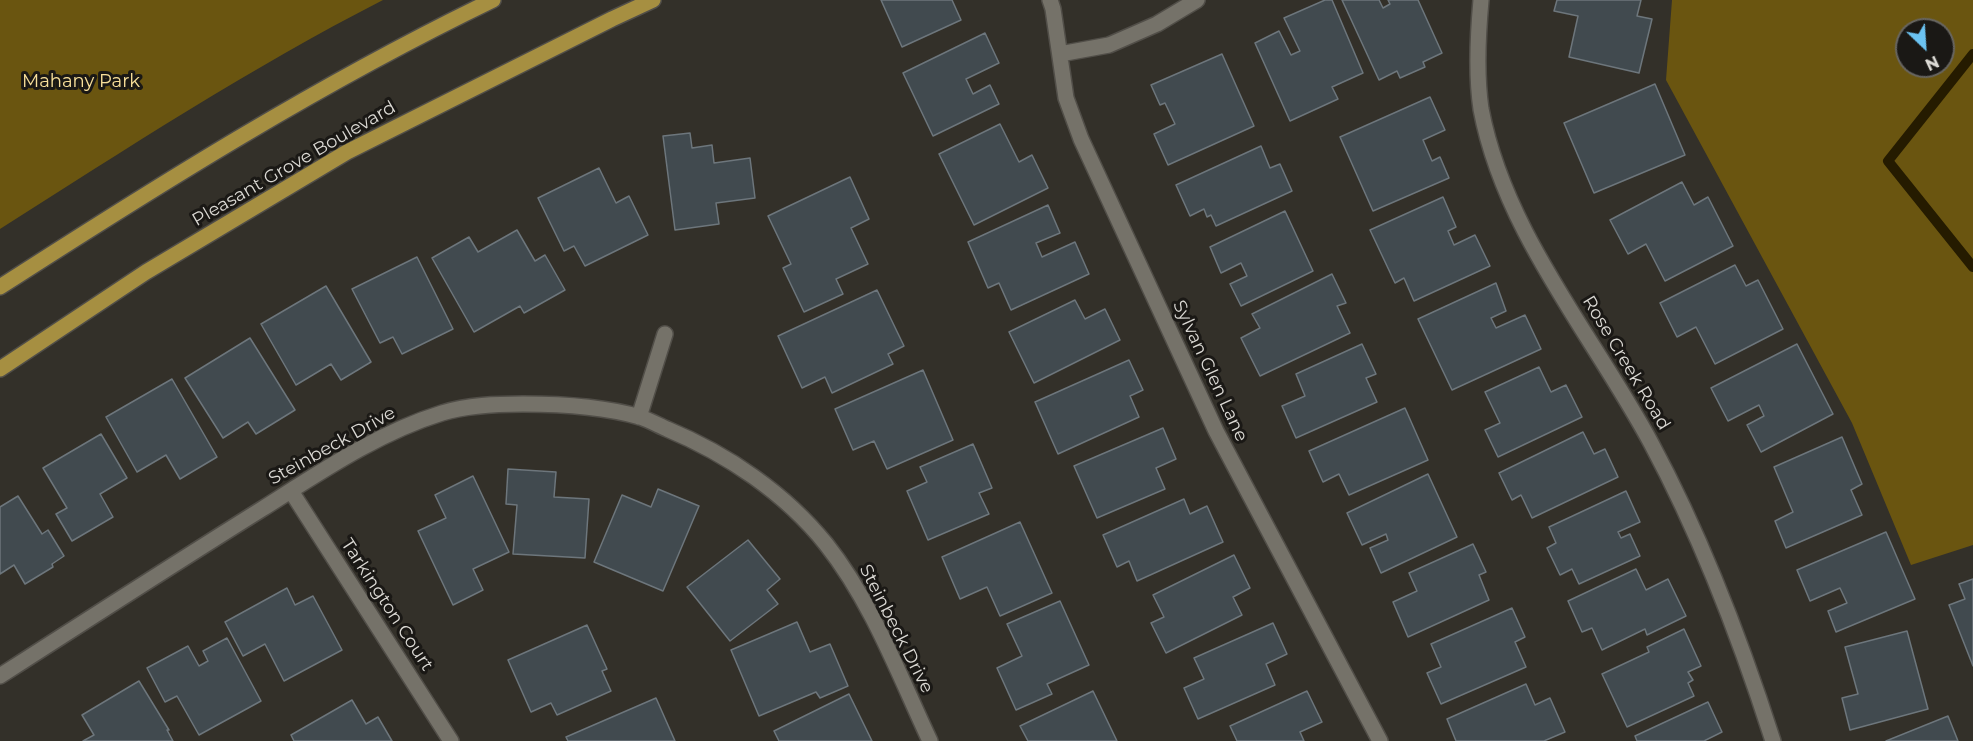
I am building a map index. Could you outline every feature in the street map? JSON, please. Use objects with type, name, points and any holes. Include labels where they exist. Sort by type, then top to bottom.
[{"type":"main road","points":[[0,287],[160,184],[249,131],[388,52],[493,0]]},
{"type":"main road","name":"Pleasant Grove Boulevard","points":[[0,369],[146,272],[347,152],[653,0]]},
{"type":"street","name":"Sylvan Glen Lane","points":[[1050,0],[1066,98],[1081,139],[1198,392],[1289,572],[1380,741]]},
{"type":"street","points":[[1060,54],[1109,45],[1157,24],[1197,0]]},
{"type":"street","name":"Rose Creek Road","points":[[1481,0],[1478,37],[1481,108],[1501,181],[1542,262],[1651,442],[1701,542],[1751,673],[1773,741]]},
{"type":"street","points":[[639,417],[665,334]]},
{"type":"street","name":"Steinbeck Drive","points":[[0,676],[347,456],[400,428],[444,412],[490,404],[581,407],[639,417],[697,442],[750,474],[792,507],[826,544],[854,585],[879,631],[930,741]]},
{"type":"street","name":"Tarkington Court","points":[[291,491],[451,741]]},
{"type":"green space","name":"Mahany Park","points":[[0,0],[383,0],[237,81],[0,229]]},
{"type":"green space","points":[[1672,0],[1973,0],[1973,545],[1911,565],[1852,423],[1666,80]]},
{"type":"building","points":[[881,0],[952,0],[961,20],[902,47]]},
{"type":"building","points":[[1325,0],[1332,0],[1363,73],[1332,87],[1338,99],[1290,121],[1255,43],[1279,31],[1291,55],[1300,51],[1284,18]]},
{"type":"building","points":[[1342,0],[1379,0],[1383,8],[1390,4],[1388,0],[1418,0],[1442,53],[1423,62],[1425,67],[1400,78],[1397,71],[1379,80]]},
{"type":"building","points":[[1557,0],[1641,0],[1637,16],[1652,19],[1639,73],[1569,57],[1578,16],[1554,11]]},
{"type":"building","points":[[985,33],[999,63],[966,79],[973,94],[990,85],[999,104],[933,136],[903,73]]},
{"type":"building","points":[[1222,54],[1254,126],[1168,165],[1154,134],[1175,124],[1165,103],[1160,105],[1151,85]]},
{"type":"building","points":[[1655,84],[1685,155],[1594,193],[1564,123]]},
{"type":"building","points":[[1430,97],[1445,130],[1423,140],[1432,161],[1440,157],[1449,178],[1373,211],[1340,137]]},
{"type":"building","points":[[1000,124],[1019,162],[1032,155],[1048,188],[974,225],[939,154]]},
{"type":"building","points":[[690,133],[692,148],[712,145],[714,163],[750,158],[755,198],[716,203],[719,224],[675,230],[663,136]]},
{"type":"building","points":[[1261,146],[1270,168],[1280,164],[1292,191],[1216,226],[1211,215],[1207,217],[1204,209],[1190,216],[1176,185]]},
{"type":"building","points":[[599,168],[616,203],[629,196],[648,235],[585,266],[574,246],[564,251],[538,198]]},
{"type":"building","points":[[850,177],[869,219],[851,228],[868,264],[836,279],[843,294],[804,312],[783,268],[791,264],[768,216]]},
{"type":"building","points":[[1682,182],[1694,205],[1708,197],[1733,246],[1665,281],[1646,244],[1628,254],[1610,220]]},
{"type":"building","points":[[1443,197],[1456,227],[1448,231],[1454,245],[1475,235],[1490,266],[1414,301],[1404,278],[1395,283],[1370,230]]},
{"type":"building","points":[[1048,205],[1060,233],[1036,243],[1042,257],[1075,242],[1089,274],[1011,310],[999,283],[988,288],[968,242]]},
{"type":"building","points":[[1285,211],[1313,271],[1241,306],[1230,284],[1247,276],[1241,263],[1221,273],[1210,247]]},
{"type":"building","points":[[517,230],[535,261],[545,255],[565,290],[524,313],[520,306],[474,332],[432,258],[469,237],[478,252]]},
{"type":"building","points":[[417,257],[453,329],[402,354],[393,337],[380,343],[352,289]]},
{"type":"building","points":[[1735,265],[1746,286],[1758,280],[1783,329],[1715,364],[1696,327],[1677,337],[1660,303]]},
{"type":"building","points":[[1332,274],[1346,303],[1337,306],[1350,333],[1260,376],[1241,338],[1260,328],[1252,314]]},
{"type":"building","points":[[1496,283],[1506,311],[1491,318],[1496,328],[1525,315],[1541,349],[1452,390],[1418,319]]},
{"type":"building","points":[[326,286],[371,362],[341,380],[331,364],[296,385],[261,324]]},
{"type":"building","points":[[877,290],[904,346],[888,354],[893,364],[832,393],[825,377],[802,388],[778,336]]},
{"type":"building","points":[[1075,300],[1085,319],[1105,309],[1120,340],[1034,383],[1009,332]]},
{"type":"building","points":[[250,338],[295,410],[256,434],[248,422],[223,438],[185,378]]},
{"type":"building","points":[[1362,344],[1376,374],[1366,378],[1377,402],[1296,438],[1282,406],[1305,396],[1296,374]]},
{"type":"building","points":[[1797,344],[1833,414],[1761,452],[1747,425],[1764,416],[1759,405],[1728,421],[1711,388]]},
{"type":"building","points":[[1129,360],[1143,390],[1130,396],[1139,417],[1058,454],[1035,402]]},
{"type":"building","points":[[1539,367],[1551,392],[1566,385],[1582,417],[1498,457],[1485,430],[1500,423],[1485,392]]},
{"type":"building","points":[[923,370],[953,440],[887,469],[874,441],[853,450],[835,409]]},
{"type":"building","points":[[172,379],[217,457],[180,479],[166,455],[137,472],[106,417]]},
{"type":"building","points":[[1405,408],[1428,460],[1349,495],[1339,474],[1323,482],[1309,451]]},
{"type":"building","points":[[1163,428],[1176,459],[1156,468],[1165,489],[1097,518],[1074,466]]},
{"type":"building","points":[[1583,432],[1594,454],[1605,449],[1618,477],[1532,518],[1521,495],[1512,500],[1499,473]]},
{"type":"building","points":[[101,434],[127,478],[100,494],[113,517],[72,541],[56,514],[67,508],[43,468]]},
{"type":"building","points":[[1842,437],[1862,484],[1851,490],[1862,515],[1786,548],[1775,521],[1793,512],[1774,467]]},
{"type":"building","points":[[973,444],[992,488],[979,493],[989,514],[928,540],[907,491],[927,482],[920,467]]},
{"type":"building","points":[[508,469],[556,472],[554,497],[589,499],[585,558],[513,554],[517,505],[506,504]]},
{"type":"building","points":[[1428,474],[1457,537],[1381,573],[1370,548],[1388,540],[1386,534],[1362,545],[1347,513]]},
{"type":"building","points":[[473,476],[509,552],[473,569],[483,590],[453,605],[418,531],[446,518],[435,495]]},
{"type":"building","points":[[658,489],[699,506],[663,591],[594,562],[622,495],[651,507]]},
{"type":"building","points":[[1626,491],[1640,522],[1618,532],[1621,538],[1630,534],[1640,556],[1579,584],[1572,569],[1560,575],[1547,548],[1556,543],[1549,527]]},
{"type":"building","points":[[18,496],[42,534],[48,530],[64,556],[52,564],[53,567],[25,584],[14,565],[0,574],[0,507]]},
{"type":"building","points":[[1184,499],[1190,514],[1207,506],[1223,542],[1137,581],[1129,561],[1117,567],[1103,535]]},
{"type":"building","points":[[1020,522],[1052,593],[1000,616],[987,587],[960,599],[942,557]]},
{"type":"building","points":[[1886,532],[1915,599],[1836,632],[1828,611],[1847,603],[1840,588],[1810,601],[1797,570]]},
{"type":"building","points":[[748,540],[780,579],[767,590],[778,604],[730,641],[687,587]]},
{"type":"building","points":[[1473,544],[1486,572],[1479,575],[1489,600],[1408,637],[1393,602],[1417,591],[1409,573]]},
{"type":"building","points":[[1234,555],[1250,588],[1233,597],[1242,615],[1166,653],[1151,623],[1164,617],[1153,595]]},
{"type":"building","points":[[1636,569],[1646,590],[1668,579],[1686,616],[1647,635],[1645,629],[1602,650],[1592,628],[1582,632],[1568,601]]},
{"type":"building","points":[[1973,579],[1973,666],[1949,605],[1965,599],[1959,584]]},
{"type":"building","points":[[287,588],[295,605],[313,596],[342,650],[284,681],[265,644],[243,656],[225,622]]},
{"type":"building","points":[[1060,601],[1089,665],[1047,684],[1052,694],[1016,710],[997,668],[1022,656],[1007,624]]},
{"type":"building","points":[[1512,608],[1525,637],[1515,642],[1526,667],[1441,704],[1427,673],[1441,667],[1431,644]]},
{"type":"building","points":[[797,622],[810,652],[830,644],[848,686],[820,698],[816,692],[759,716],[731,650]]},
{"type":"building","points":[[1273,623],[1287,654],[1266,664],[1275,685],[1198,719],[1184,688],[1204,679],[1194,658]]},
{"type":"building","points":[[587,625],[607,669],[602,671],[611,691],[557,715],[551,703],[531,712],[508,660]]},
{"type":"building","points":[[1684,629],[1701,666],[1688,672],[1693,680],[1688,683],[1694,696],[1627,727],[1602,674],[1649,652],[1647,647]]},
{"type":"building","points":[[1907,631],[1928,709],[1850,730],[1842,698],[1858,694],[1845,647]]},
{"type":"building","points":[[227,638],[261,701],[199,735],[177,696],[165,702],[147,668],[188,646],[199,666],[208,661],[203,651]]},
{"type":"building","points":[[139,681],[169,730],[167,730],[173,741],[83,741],[94,735],[82,715]]},
{"type":"building","points":[[1526,684],[1535,705],[1550,698],[1565,732],[1544,741],[1456,741],[1447,719]]},
{"type":"building","points":[[1093,691],[1117,741],[1028,741],[1020,726]]},
{"type":"building","points":[[1307,691],[1322,722],[1300,732],[1304,741],[1237,741],[1230,726]]},
{"type":"building","points":[[849,694],[872,741],[779,741],[774,731]]},
{"type":"building","points":[[656,698],[675,741],[568,741],[566,737]]},
{"type":"building","points":[[352,700],[366,724],[378,717],[392,741],[294,741],[291,735]]},
{"type":"building","points":[[1708,702],[1722,732],[1704,741],[1637,741],[1635,736]]},
{"type":"building","points":[[1948,716],[1958,741],[1886,741]]},
{"type":"waterway","points":[[1973,54],[1888,161],[1973,267]]}]
